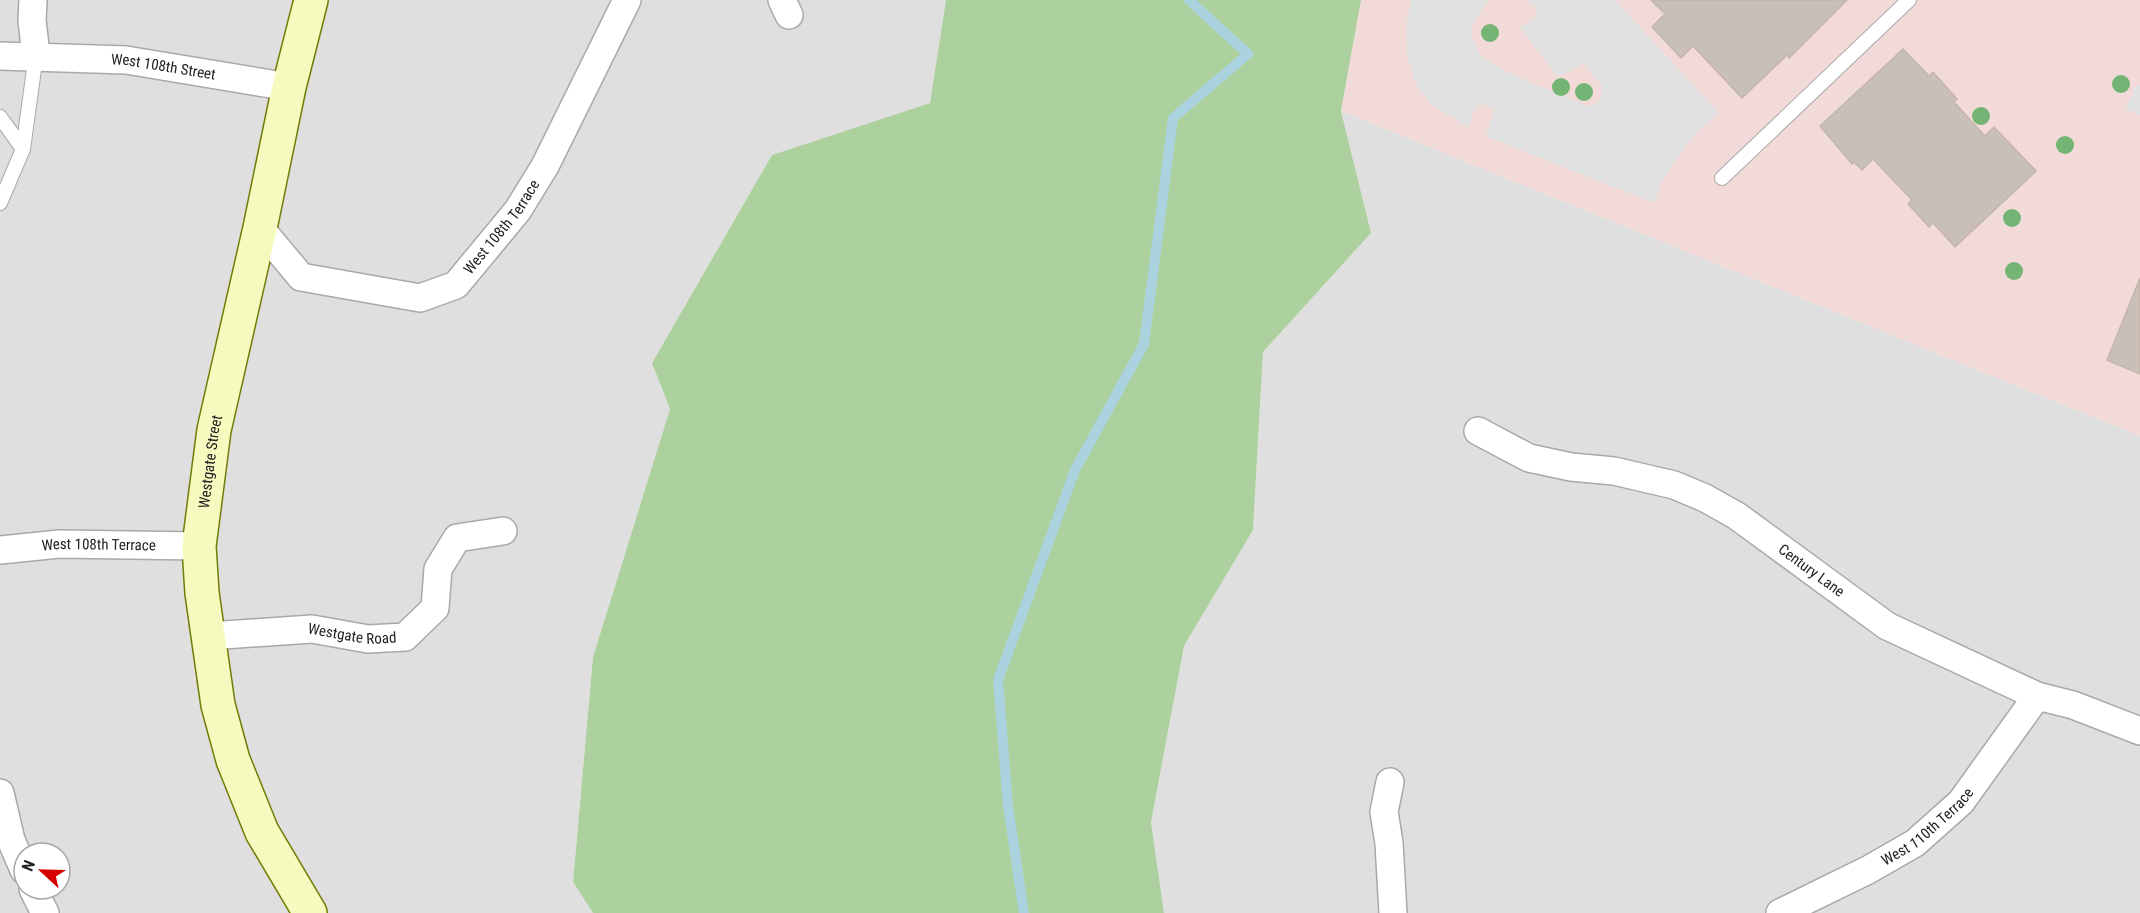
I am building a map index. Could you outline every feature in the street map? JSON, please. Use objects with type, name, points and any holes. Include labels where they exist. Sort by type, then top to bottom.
[{"type":"street","points":[[33,0],[36,55]]},
{"type":"street","name":"Westgate Street","points":[[310,913],[262,832],[233,760],[218,705],[199,546],[214,430],[289,87],[311,0]]},
{"type":"street","name":"West 108th Terrace","points":[[260,228],[301,277],[420,298],[456,285],[518,210],[544,166],[627,0]]},
{"type":"street","name":"West 108th Street","points":[[0,56],[36,55],[126,60],[289,87]]},
{"type":"street","name":"Century Lane","points":[[1478,431],[1529,458],[1571,467],[1614,471],[1674,485],[1705,498],[1737,516],[1887,626],[2037,696],[2073,705],[2140,731]]},
{"type":"street","name":"Westgate Road","points":[[209,636],[312,629],[368,639],[405,637],[435,608],[438,569],[457,538],[503,531]]},
{"type":"street","name":"West 108th Terrace","points":[[0,550],[59,544],[199,546]]},
{"type":"street","name":"West 110th Terrace","points":[[1780,913],[1868,870],[1915,843],[1961,802],[2037,696]]},
{"type":"street","points":[[1390,782],[1384,812],[1389,843],[1393,913]]},
{"type":"street","points":[[0,793],[12,842]]},
{"type":"lane","points":[[1722,178],[1909,0]]},
{"type":"lane","points":[[0,203],[23,149],[36,55]]},
{"type":"lane","points":[[0,117],[23,149]]},
{"type":"shaded area","points":[[0,0],[946,0],[930,103],[772,155],[652,363],[670,409],[593,657],[573,882],[593,913],[0,913]]},
{"type":"shaded area","points":[[1361,0],[2140,0],[2140,436],[1341,111]]},
{"type":"shaded area","points":[[1411,0],[1491,0],[1486,3],[1472,25],[1472,37],[1480,56],[1511,74],[1590,107],[1600,101],[1602,86],[1584,64],[1558,77],[1520,28],[1537,15],[1536,8],[1526,0],[1615,0],[1719,113],[1694,135],[1662,181],[1654,203],[1486,136],[1494,110],[1485,104],[1476,106],[1468,127],[1433,106],[1418,88],[1407,57],[1406,27]]},
{"type":"shaded area","points":[[2136,85],[2140,86],[2140,115],[2126,109]]},
{"type":"shaded area","points":[[1341,111],[2140,436],[2140,913],[1164,913],[1151,822],[1184,646],[1253,530],[1263,352],[1371,233]]},
{"type":"green space","points":[[946,0],[1361,0],[1341,111],[1371,233],[1263,352],[1253,530],[1184,646],[1151,822],[1164,913],[593,913],[573,882],[593,657],[670,409],[652,363],[772,155],[930,103]]},
{"type":"building","points":[[1651,0],[1847,0],[1789,58],[1787,55],[1742,98],[1693,46],[1681,58],[1652,27],[1665,14]]},
{"type":"building","points":[[1903,49],[1929,76],[1933,72],[1957,99],[1954,102],[1985,136],[1994,127],[2036,171],[1955,247],[1933,223],[1929,227],[1908,204],[1912,200],[1873,159],[1862,170],[1854,162],[1852,164],[1820,126]]},
{"type":"building","points":[[2140,278],[2140,374],[2107,360]]},
{"type":"waterway","points":[[1024,913],[1008,806],[998,680],[1075,470],[1144,344],[1173,118],[1248,54],[1189,0]]}]
